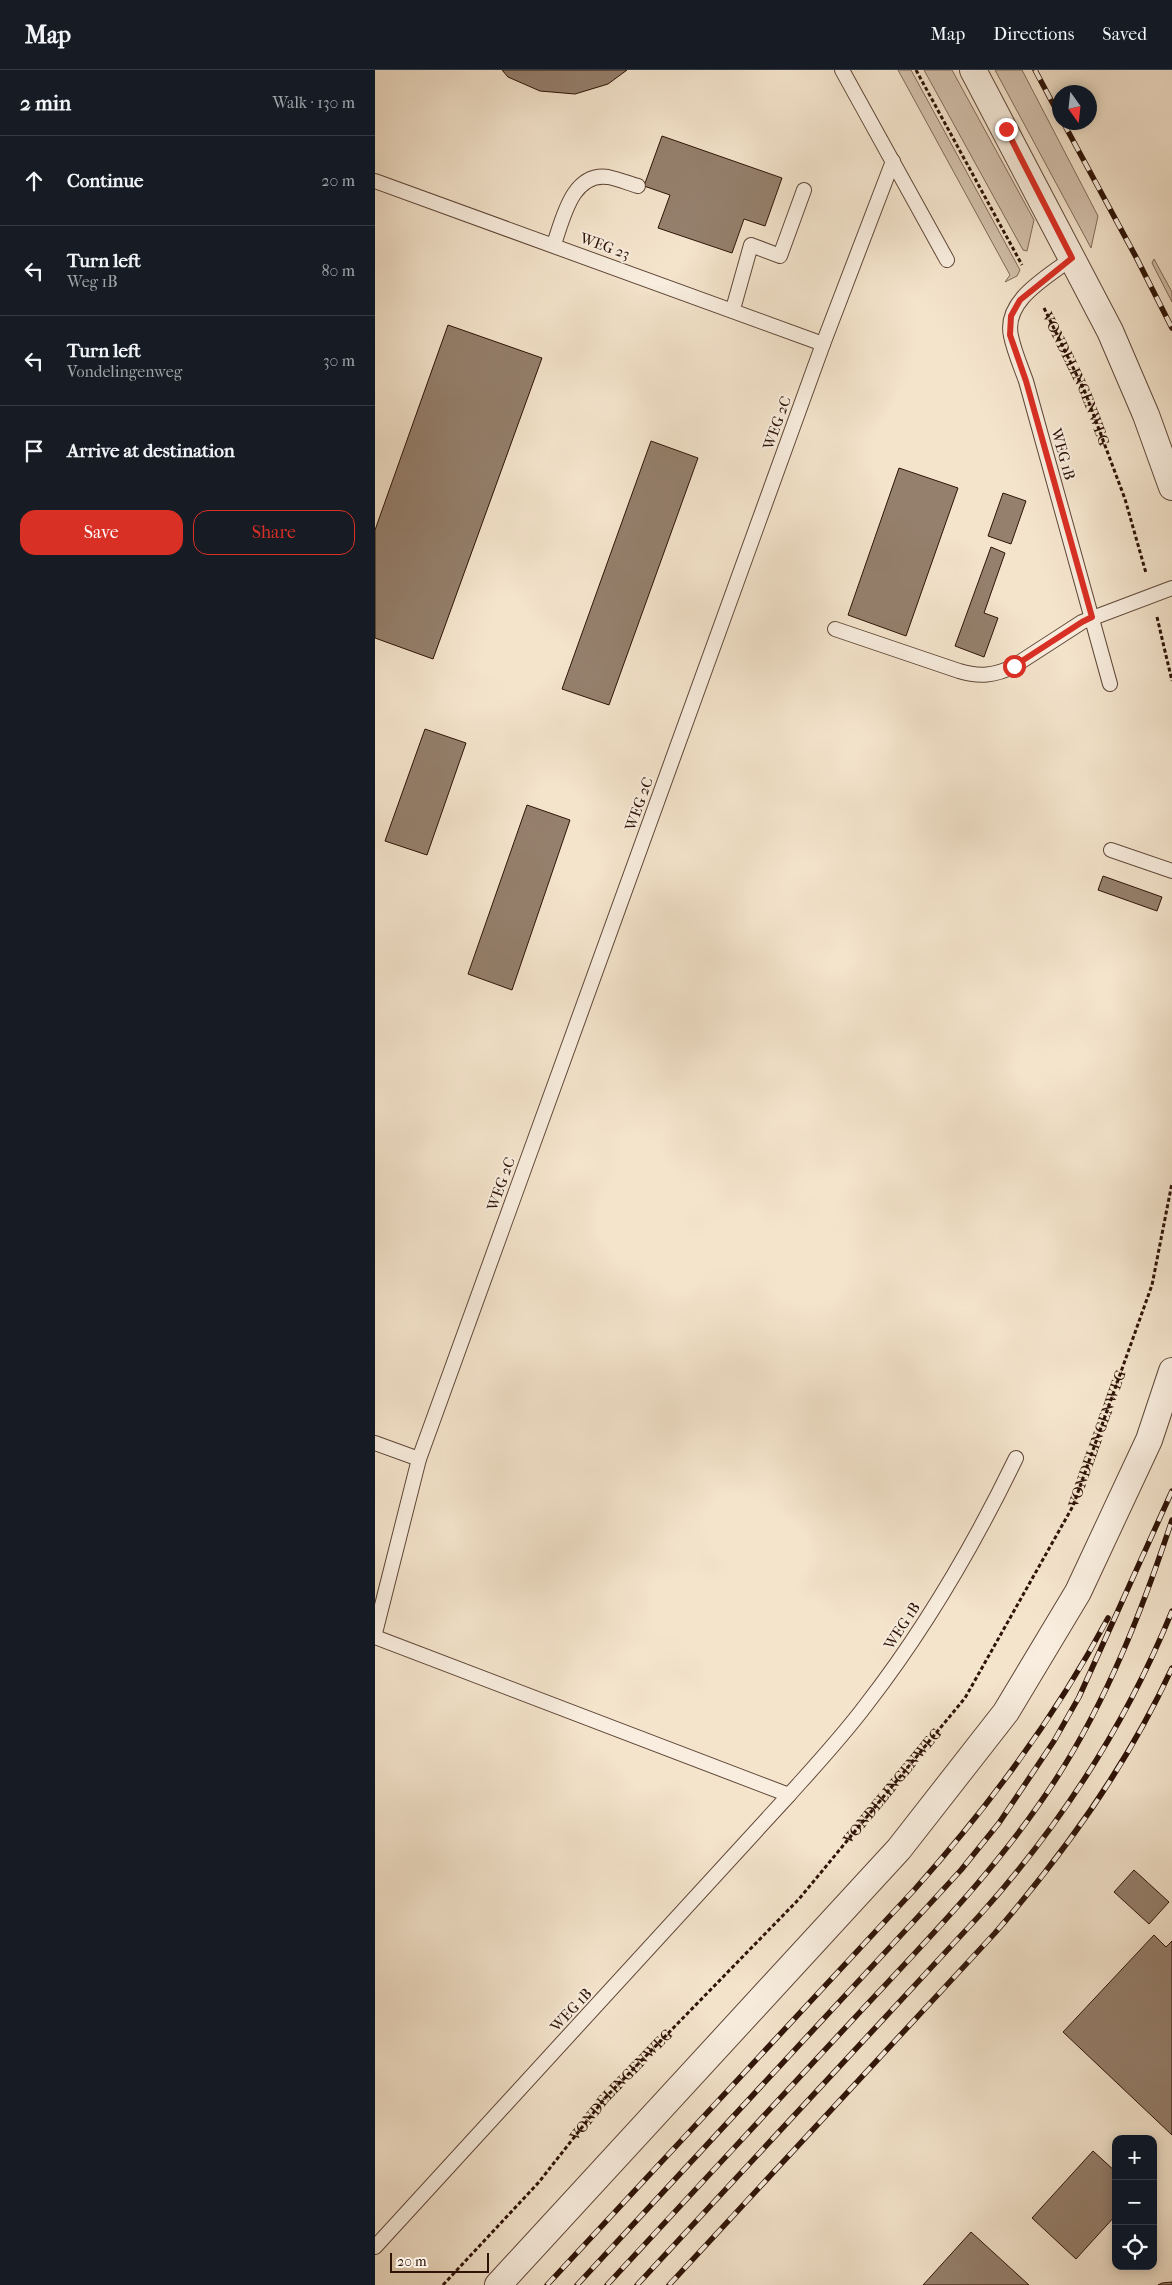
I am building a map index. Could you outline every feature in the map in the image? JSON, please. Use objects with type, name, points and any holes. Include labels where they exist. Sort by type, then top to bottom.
[{"type":"street","points":[[973,70],[1110,331],[1146,415],[1172,487]]},
{"type":"street","points":[[498,2285],[899,1849],[1006,1712],[1078,1592],[1149,1440],[1172,1370]]},
{"type":"lane","points":[[843,70],[947,260]]},
{"type":"lane","name":"WEG 2C","points":[[419,1459],[823,344],[893,161]]},
{"type":"lane","points":[[554,244],[575,191],[589,179],[606,177],[638,186]]},
{"type":"lane","name":"WEG 23","points":[[375,181],[733,309],[823,344]]},
{"type":"lane","points":[[733,309],[751,245],[780,256],[803,190]]},
{"type":"lane","name":"WEG 1B","points":[[1072,258],[1020,300],[1011,316],[1010,335],[1029,391],[1110,684]]},
{"type":"lane","points":[[835,628],[976,676],[989,675],[1008,670],[1092,617],[1172,588]]},
{"type":"lane","points":[[1111,850],[1172,871]]},
{"type":"lane","points":[[375,1443],[419,1459],[375,1633]]},
{"type":"lane","name":"WEG 1B","points":[[375,2247],[838,1740],[899,1660],[927,1618],[981,1528],[1016,1458]]},
{"type":"lane","points":[[375,1637],[789,1795]]},
{"type":"path","name":"VONDELINGENWEG","points":[[916,70],[1034,288],[1085,392],[1125,499],[1146,574]]},
{"type":"path","points":[[1156,610],[1172,681]]},
{"type":"path","name":"VONDELINGENWEG","points":[[443,2285],[539,2182],[605,2098],[799,1899],[965,1698],[1073,1506],[1152,1285],[1172,1183]]},
{"type":"shaded area","points":[[898,70],[911,70],[1020,270],[1017,276],[1005,282],[1010,275]]},
{"type":"shaded area","points":[[924,70],[952,70],[1034,220],[1027,251],[1023,250]]},
{"type":"shaded area","points":[[995,70],[1022,70],[1098,216],[1091,248]]},
{"type":"shaded area","points":[[1154,259],[1172,292],[1172,302],[1152,263]]},
{"type":"building","points":[[502,70],[627,70],[608,84],[575,94],[540,91],[508,77]]},
{"type":"building","points":[[662,136],[782,178],[765,226],[744,219],[732,253],[658,228],[670,195],[644,186]]},
{"type":"building","points":[[448,325],[542,358],[433,659],[375,638],[375,530]]},
{"type":"building","points":[[651,441],[698,458],[609,705],[562,689]]},
{"type":"building","points":[[899,468],[958,488],[906,636],[848,615]]},
{"type":"building","points":[[1003,493],[1026,501],[1011,544],[988,536]]},
{"type":"building","points":[[991,547],[1005,553],[984,613],[998,618],[984,657],[955,646]]},
{"type":"building","points":[[425,729],[466,743],[427,855],[385,841]]},
{"type":"building","points":[[527,805],[570,820],[512,990],[468,974]]},
{"type":"building","points":[[1103,876],[1162,897],[1157,911],[1098,890]]},
{"type":"building","points":[[1134,1870],[1169,1902],[1149,1924],[1114,1892]]},
{"type":"building","points":[[1154,1935],[1166,1947],[1172,1941],[1172,2135],[1063,2032]]},
{"type":"building","points":[[1093,2151],[1112,2168],[1112,2219],[1076,2259],[1032,2218]]},
{"type":"building","points":[[971,2232],[1029,2285],[923,2285]]},
{"type":"building","points":[[1172,2282],[1172,2285],[1158,2285],[1162,2283]]},
{"type":"railway","points":[[1035,70],[1052,102]]},
{"type":"railway","points":[[1067,130],[1172,328]]},
{"type":"railway","points":[[577,2285],[961,1870],[999,1823],[1054,1741],[1079,1697],[1172,1491]]},
{"type":"railway","points":[[607,2285],[938,1928],[988,1871],[1035,1811],[1075,1748],[1108,1685],[1136,1621],[1172,1520]]},
{"type":"railway","points":[[637,2285],[979,1916],[1037,1846],[1089,1772],[1112,1733],[1134,1694],[1172,1611]]},
{"type":"railway","points":[[547,2285],[942,1858],[995,1793],[1044,1725],[1108,1618]]},
{"type":"railway","points":[[669,2285],[995,1933],[1021,1902],[1070,1839],[1115,1774],[1172,1668]]},
{"type":"route","points":[[1006,129],[1072,258],[1020,300],[1011,316],[1010,335],[1026,381],[1092,617],[1014,666]]}]
